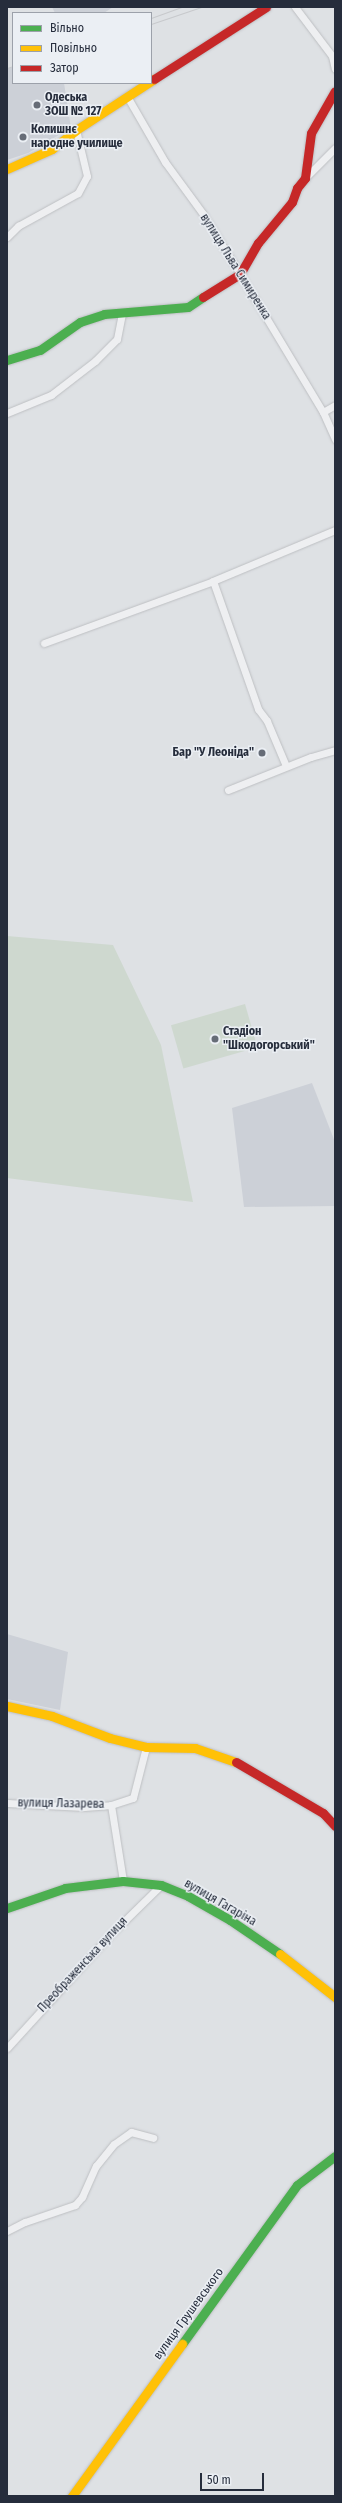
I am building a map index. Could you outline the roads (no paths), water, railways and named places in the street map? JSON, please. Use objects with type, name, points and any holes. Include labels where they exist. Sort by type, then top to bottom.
[{"type":"street","points":[[152,82],[266,7]]},
{"type":"street","points":[[295,7],[332,56],[335,69]]},
{"type":"street","points":[[7,169],[52,149],[76,130],[149,84]]},
{"type":"street","points":[[305,178],[312,133],[335,91]]},
{"type":"street","name":"вулиця Льва Симиренка","points":[[128,98],[165,162],[203,214],[240,274],[323,412],[335,439]]},
{"type":"street","points":[[7,237],[18,226],[78,193],[88,176],[76,130]]},
{"type":"street","points":[[7,360],[40,350],[80,322],[104,314],[122,314],[188,307],[240,274],[258,242],[292,202],[297,188],[335,148]]},
{"type":"street","points":[[7,413],[51,395],[95,361],[118,339],[122,314]]},
{"type":"street","points":[[323,412],[335,405]]},
{"type":"street","points":[[44,643],[212,581],[335,530]]},
{"type":"street","points":[[212,581],[258,709],[267,721],[286,766]]},
{"type":"street","points":[[228,790],[286,766],[335,750]]},
{"type":"street","points":[[7,1706],[52,1716],[110,1738],[146,1747],[195,1748],[238,1762],[323,1813],[335,1826]]},
{"type":"street","name":"вулиця Лазарева","points":[[7,1803],[84,1807],[111,1806],[133,1798],[146,1747]]},
{"type":"street","points":[[111,1806],[123,1881]]},
{"type":"street","name":"вулиця Гагаріна","points":[[7,1908],[65,1888],[123,1881],[161,1885],[188,1896],[230,1920],[296,1964],[335,1997]]},
{"type":"street","name":"Преображенська вулиця","points":[[7,2048],[110,1936],[161,1885]]},
{"type":"street","points":[[7,2231],[25,2222],[62,2211],[74,2204],[82,2197],[96,2166],[114,2144],[131,2132],[153,2138]]},
{"type":"street","name":"вулиця Грушевського","points":[[72,2496],[297,2185],[335,2156]]},
{"type":"tram line","points":[[152,18],[182,7]]},
{"type":"tram line","points":[[152,24],[201,7]]},
{"type":"tram line","points":[[7,68],[12,66]]},
{"type":"place","name":"Одеська ЗОШ № 127","points":[[37,105]]},
{"type":"place","name":"Колишнє народне училище","points":[[23,137]]},
{"type":"place","name":"Бар \"У Леоніда\"","points":[[262,753]]},
{"type":"place","name":"Стадіон \"Шкодогорський\"","points":[[215,1039]]}]
